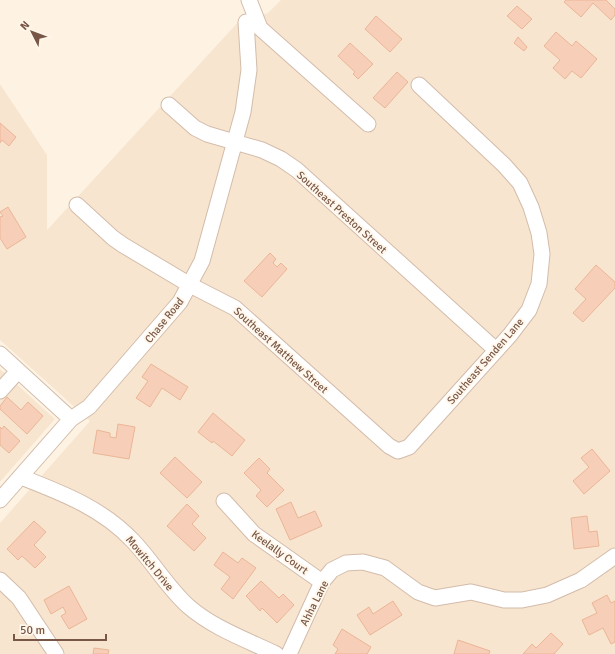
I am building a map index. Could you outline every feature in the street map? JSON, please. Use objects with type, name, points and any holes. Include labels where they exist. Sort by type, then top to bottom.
[{"type":"street","points":[[250,0],[260,28],[368,124]]},
{"type":"street","name":"Chase Road","points":[[0,500],[71,419],[89,407],[180,302],[190,285],[202,261],[236,143],[243,112],[249,70],[246,22]]},
{"type":"street","name":"Southeast Senden Lane","points":[[398,451],[409,447],[496,350],[529,310],[538,284],[542,254],[539,233],[531,207],[520,183],[504,165],[418,85]]},
{"type":"street","name":"Southeast Preston Street","points":[[169,105],[195,128],[218,138],[262,150],[281,159],[297,170],[496,350]]},
{"type":"street","name":"Southeast Matthew Street","points":[[77,205],[113,238],[190,285],[235,308],[379,439],[398,451]]},
{"type":"street","points":[[0,354],[71,419]]},
{"type":"street","points":[[0,391],[18,371]]},
{"type":"street","name":"Mowitch Drive","points":[[21,477],[66,495],[94,509],[116,525],[134,542],[188,606],[208,620],[276,654]]},
{"type":"street","name":"Keelally Court","points":[[224,501],[254,534],[322,582]]},
{"type":"street","name":"Ahha Lane","points":[[289,654],[322,582],[332,570],[346,562],[363,562],[385,568],[418,592],[435,598],[472,592],[504,600],[522,600],[547,595],[581,580],[615,556]]},
{"type":"street","points":[[0,580],[19,598],[56,654]]},
{"type":"shaded area","points":[[281,0],[615,0],[615,654],[0,654],[0,523],[90,421],[0,340],[0,84],[47,155],[47,230],[240,20],[268,13]]},
{"type":"shaded area","points":[[0,369],[55,419],[0,482]]},
{"type":"building","points":[[566,0],[606,0],[615,9],[615,15],[611,20],[593,3],[581,17],[564,2]]},
{"type":"building","points":[[517,6],[532,19],[522,29],[507,16]]},
{"type":"building","points":[[376,16],[402,39],[390,52],[365,29]]},
{"type":"building","points":[[556,32],[572,46],[576,41],[597,59],[581,78],[572,71],[565,79],[553,68],[560,60],[544,46]]},
{"type":"building","points":[[518,37],[527,47],[524,51],[514,43]]},
{"type":"building","points":[[350,43],[373,64],[358,79],[353,74],[355,72],[338,56]]},
{"type":"building","points":[[397,72],[408,82],[385,108],[373,98]]},
{"type":"building","points":[[0,123],[16,137],[9,146],[2,140],[0,143]]},
{"type":"building","points":[[8,207],[26,237],[7,249],[0,238],[0,217],[3,216],[0,212]]},
{"type":"building","points":[[270,253],[276,259],[273,263],[277,267],[281,263],[287,269],[262,297],[244,281]]},
{"type":"building","points":[[596,265],[615,282],[615,288],[583,322],[573,313],[586,299],[575,289]]},
{"type":"building","points":[[151,364],[188,387],[180,400],[162,388],[150,407],[136,398],[148,381],[142,377]]},
{"type":"building","points":[[7,397],[21,410],[28,402],[43,416],[27,434],[0,409],[0,406]]},
{"type":"building","points":[[213,413],[245,440],[232,456],[213,441],[212,443],[198,432]]},
{"type":"building","points":[[118,424],[135,427],[129,459],[93,453],[97,430],[110,433],[110,437],[116,438]]},
{"type":"building","points":[[4,426],[20,441],[9,453],[0,445],[0,427],[2,429]]},
{"type":"building","points":[[592,449],[610,471],[584,494],[573,481],[589,467],[581,458]]},
{"type":"building","points":[[175,457],[202,482],[187,498],[160,473]]},
{"type":"building","points":[[259,458],[270,469],[267,473],[284,490],[267,507],[256,496],[261,490],[244,473]]},
{"type":"building","points":[[291,502],[298,518],[315,511],[322,526],[290,540],[276,509]]},
{"type":"building","points":[[187,504],[199,516],[192,524],[206,538],[194,551],[167,526]]},
{"type":"building","points":[[587,516],[589,532],[597,531],[599,546],[574,549],[571,518]]},
{"type":"building","points":[[34,521],[46,532],[34,545],[46,557],[35,568],[22,556],[18,560],[7,549]]},
{"type":"building","points":[[223,552],[238,563],[242,558],[256,568],[233,599],[221,589],[230,577],[214,565]]},
{"type":"building","points":[[261,581],[279,598],[283,594],[294,605],[277,623],[262,608],[260,611],[246,596]]},
{"type":"building","points":[[69,586],[87,619],[69,629],[61,616],[66,613],[63,607],[51,614],[44,600]]},
{"type":"building","points":[[607,595],[611,603],[615,601],[615,642],[611,644],[603,628],[589,635],[582,620],[597,613],[592,603]]},
{"type":"building","points":[[393,601],[402,615],[370,635],[357,615],[369,607],[373,614]]},
{"type":"building","points":[[342,629],[371,647],[367,654],[335,654],[338,649],[333,645]]},
{"type":"building","points":[[551,633],[563,644],[554,654],[523,654],[532,644],[536,648]]},
{"type":"building","points":[[458,640],[490,651],[489,654],[454,654]]},
{"type":"building","points":[[94,648],[109,650],[108,654],[93,654]]}]
